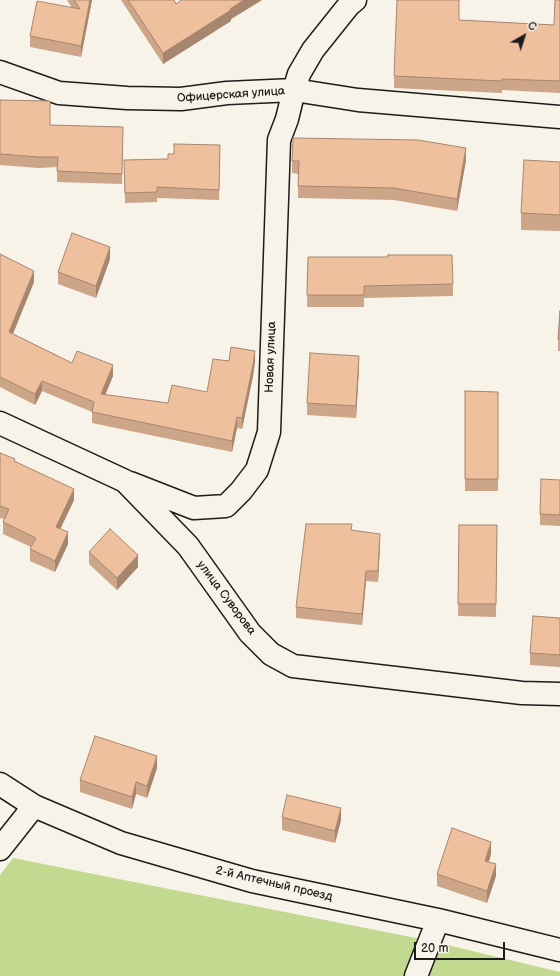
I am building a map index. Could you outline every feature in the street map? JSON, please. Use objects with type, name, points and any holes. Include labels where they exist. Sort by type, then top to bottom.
[{"type":"street","name":"Новая улица","points":[[125,481],[194,508],[226,506],[241,491],[257,470],[269,432],[279,140],[287,119],[299,74],[314,50],[349,5],[355,0]]},
{"type":"street","name":"Офицерская улица","points":[[0,72],[58,93],[127,98],[181,99],[227,93],[294,90],[358,100],[560,117]]},
{"type":"street","name":"улица Суворова","points":[[0,423],[125,481],[188,546],[250,633],[271,654],[293,666],[522,694],[560,694]]},
{"type":"street","name":"2-й Аптечный проезд","points":[[0,784],[34,806],[120,844],[252,881],[438,920],[560,950]]},
{"type":"street","points":[[0,849],[34,806]]},
{"type":"street","points":[[416,976],[438,920]]},
{"type":"green space","points":[[13,858],[431,941],[560,972],[560,976],[0,976],[0,875]]},
{"type":"building","points":[[74,0],[90,0],[81,46],[30,36],[37,1],[80,9]]},
{"type":"building","points":[[128,0],[174,0],[176,4],[181,0],[244,0],[230,9],[231,10],[163,53]]},
{"type":"building","points":[[397,0],[459,0],[459,20],[554,25],[555,0],[560,0],[560,81],[502,79],[502,81],[394,76]]},
{"type":"building","points":[[0,100],[50,101],[50,125],[123,127],[122,174],[57,171],[58,157],[0,154]]},
{"type":"building","points":[[293,138],[418,140],[466,148],[457,199],[394,188],[298,186],[299,161],[292,161]]},
{"type":"building","points":[[174,144],[220,145],[219,190],[157,187],[157,192],[125,193],[124,160],[168,159],[168,154],[174,154]]},
{"type":"building","points":[[524,160],[560,162],[560,215],[521,213]]},
{"type":"building","points":[[72,233],[110,247],[96,286],[58,272]]},
{"type":"building","points":[[0,254],[34,271],[9,332],[72,363],[77,351],[113,365],[101,394],[168,403],[172,385],[207,392],[213,359],[229,361],[231,347],[255,351],[242,418],[237,417],[232,441],[92,412],[94,402],[42,381],[35,394],[0,377]]},
{"type":"building","points":[[388,255],[452,255],[453,284],[364,286],[364,295],[307,295],[308,257],[388,257]]},
{"type":"building","points":[[560,311],[560,339],[558,339]]},
{"type":"building","points":[[310,353],[359,356],[356,406],[307,403]]},
{"type":"building","points":[[465,391],[498,392],[498,479],[465,479]]},
{"type":"building","points":[[0,453],[74,489],[56,527],[68,532],[55,561],[30,549],[36,538],[3,522],[9,509],[0,506]]},
{"type":"building","points":[[541,479],[560,480],[560,515],[540,514]]},
{"type":"building","points":[[306,524],[352,524],[351,530],[380,534],[378,571],[366,571],[362,614],[296,607]]},
{"type":"building","points":[[459,525],[497,525],[496,604],[458,604]]},
{"type":"building","points":[[110,529],[138,555],[117,578],[89,552]]},
{"type":"building","points":[[533,616],[560,618],[560,655],[530,653]]},
{"type":"building","points":[[95,736],[157,756],[147,786],[136,782],[132,797],[80,780]]},
{"type":"building","points":[[287,795],[341,808],[335,831],[282,817]]},
{"type":"building","points":[[452,828],[491,842],[485,861],[496,864],[487,891],[437,874]]}]
